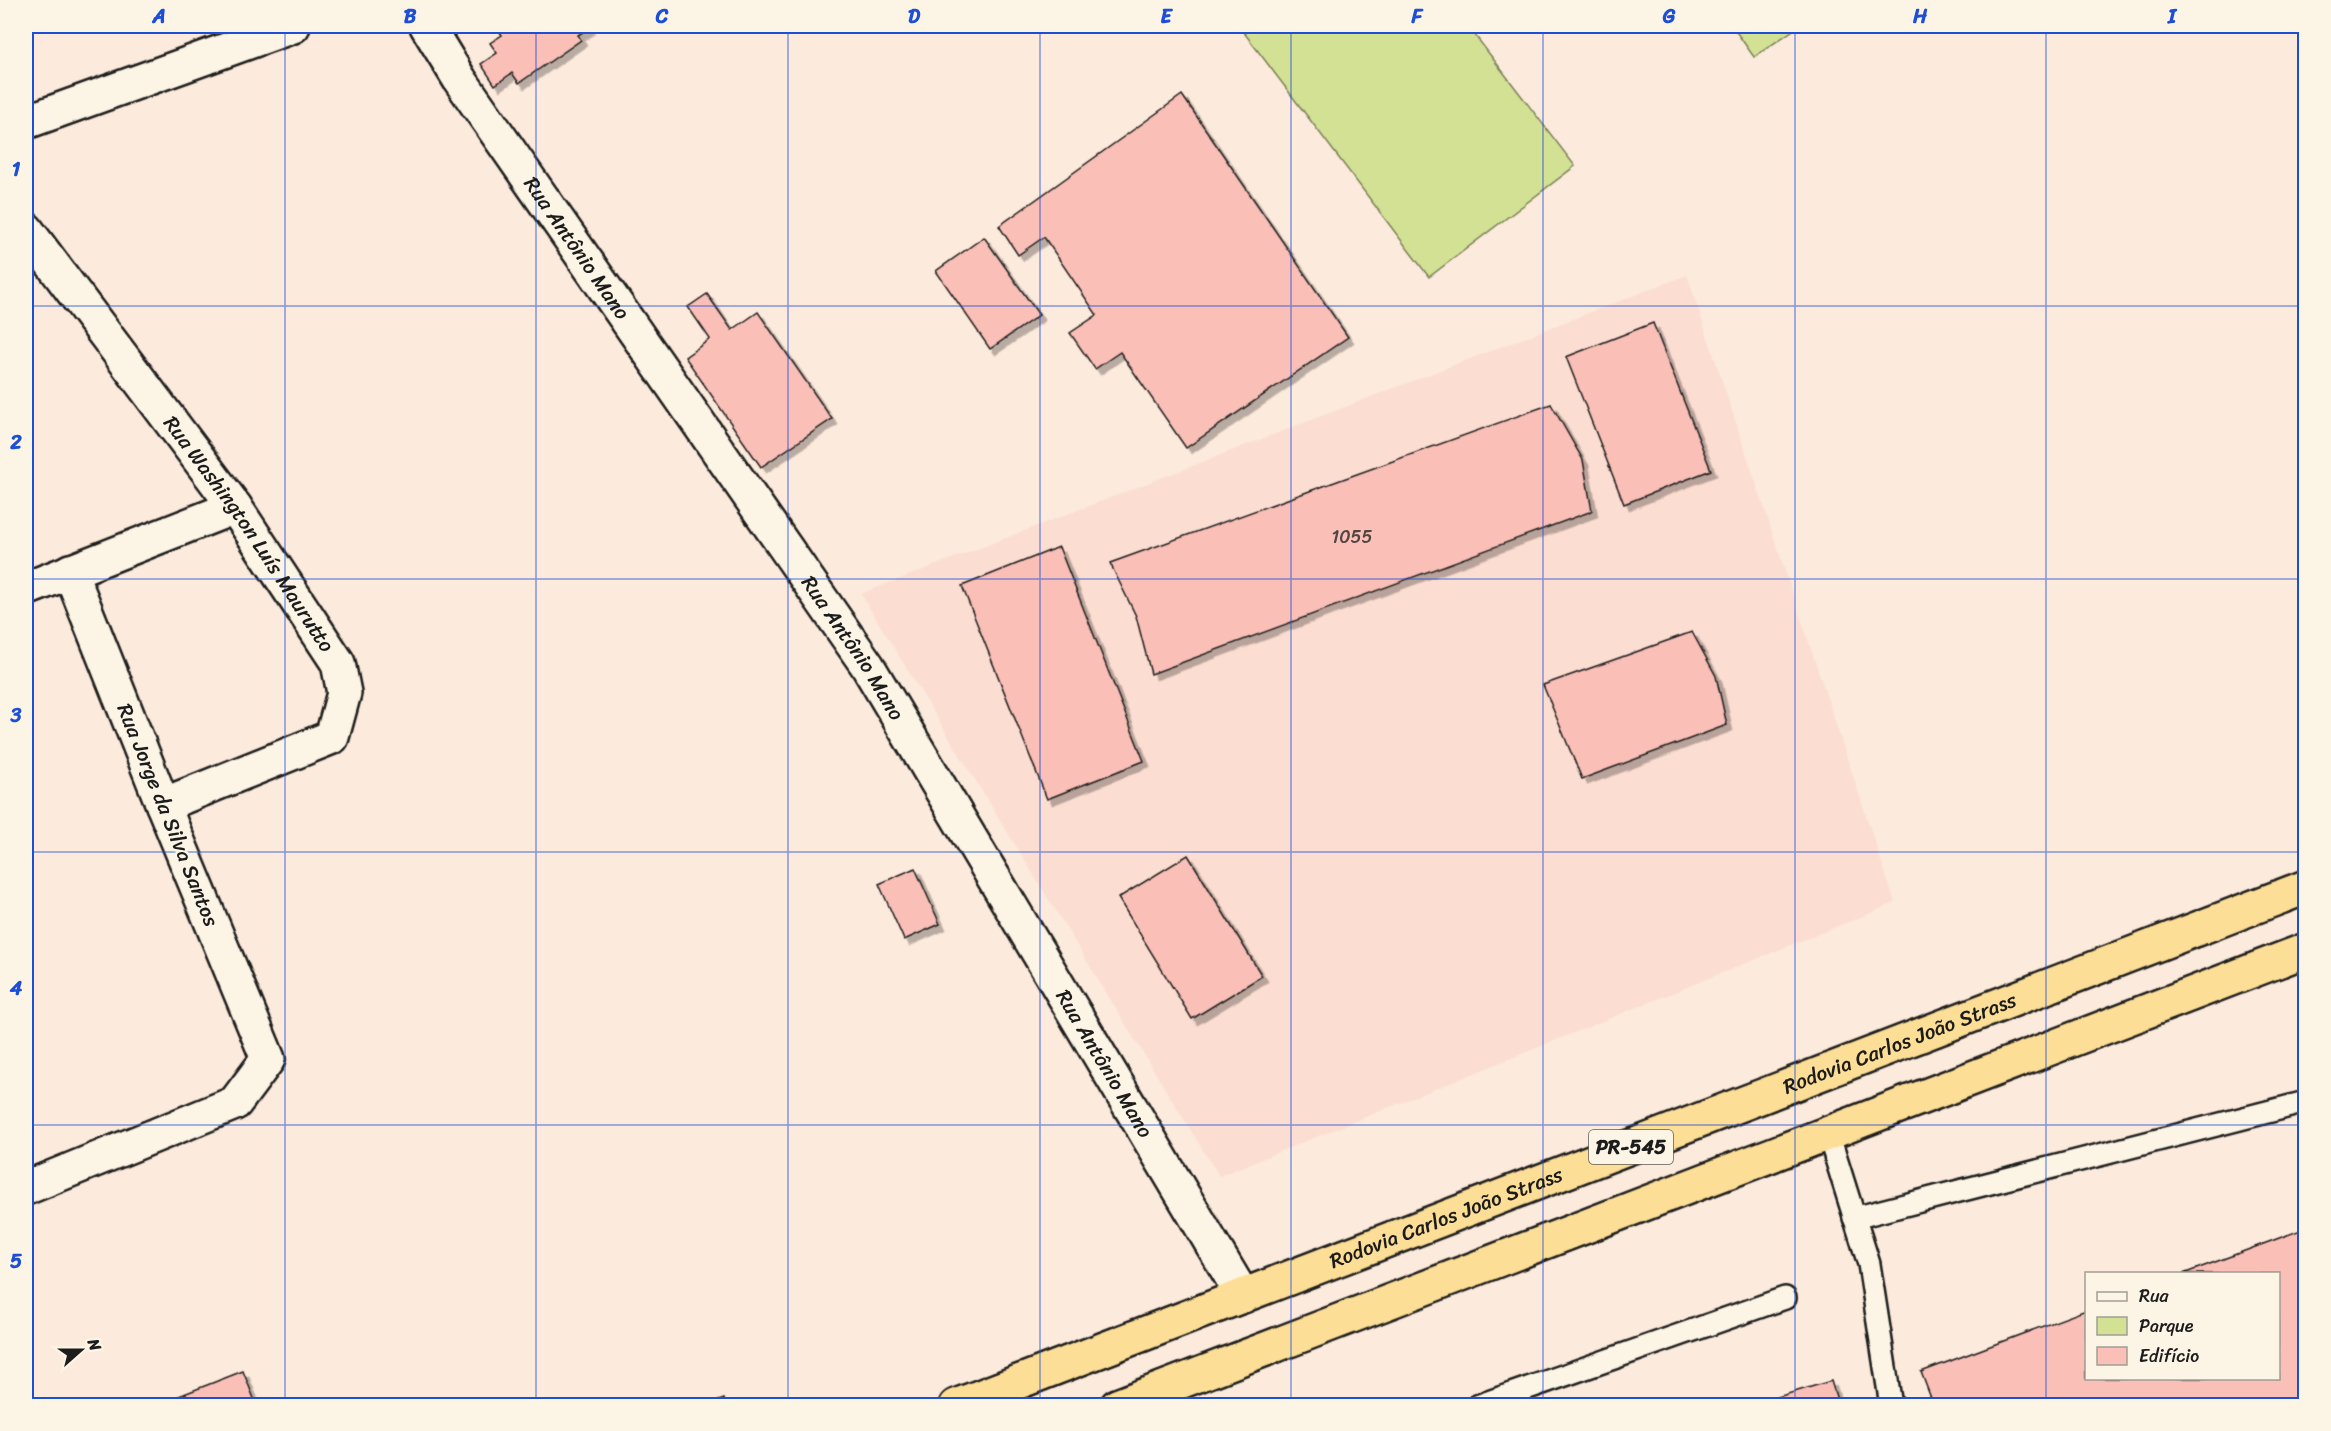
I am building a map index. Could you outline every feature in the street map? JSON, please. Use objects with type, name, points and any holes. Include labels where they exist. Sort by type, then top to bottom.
[{"type":"highway","name":"Rodovia Carlos João Strass","points":[[956,1406],[2306,887]]},
{"type":"highway","name":"PR-545","points":[[1117,1406],[1152,1399],[1828,1133],[2306,951]]},
{"type":"street","points":[[26,122],[293,26]]},
{"type":"street","name":"Rua Antônio Mano","points":[[427,26],[460,80],[867,665],[1243,1296]]},
{"type":"street","name":"Rua Washington Luís Maurutto","points":[[26,229],[235,507],[338,663],[344,693],[332,737],[163,805]]},
{"type":"street","points":[[26,589],[235,507]]},
{"type":"street","name":"Rua Jorge da Silva Santos","points":[[26,1188],[235,1103],[268,1059],[163,805],[70,571]]},
{"type":"lane","points":[[1854,1218],[2306,1102]]},
{"type":"lane","points":[[1828,1133],[1869,1264],[1891,1406]]},
{"type":"lane","points":[[1477,1406],[1785,1298]]},
{"type":"shaded area","points":[[1687,275],[1895,903],[1219,1176],[861,594]]},
{"type":"green space","points":[[1239,26],[1468,26],[1575,166],[1429,277]]},
{"type":"green space","points":[[1732,26],[1799,26],[1754,57]]},
{"type":"building","points":[[496,26],[587,26],[589,28],[578,35],[581,40],[519,83],[512,73],[495,85],[481,64],[497,53],[490,43],[502,35]]},
{"type":"building","points":[[1182,95],[1348,337],[1186,448],[1120,352],[1095,369],[1070,333],[1097,315],[1044,237],[1018,255],[999,226]]},
{"type":"building","points":[[984,237],[1039,315],[990,349],[936,271]]},
{"type":"building","points":[[707,294],[732,330],[758,312],[832,419],[761,467],[685,357],[710,339],[688,307]]},
{"type":"building","points":[[1653,323],[1711,470],[1624,504],[1566,357]]},
{"type":"building","points":[[1551,404],[1583,460],[1592,511],[1151,674],[1136,616],[1110,563]]},
{"type":"building","points":[[1059,547],[1144,761],[1047,799],[962,586]]},
{"type":"building","points":[[1692,632],[1716,676],[1727,725],[1582,779],[1543,685]]},
{"type":"building","points":[[1188,855],[1262,976],[1192,1019],[1118,898]]},
{"type":"building","points":[[915,868],[940,924],[904,940],[879,884]]},
{"type":"building","points":[[2306,1228],[2306,1406],[1934,1406],[1921,1372],[2085,1310],[2085,1380],[2280,1380],[2280,1272],[2188,1272]]},
{"type":"building","points":[[243,1371],[257,1406],[167,1406],[166,1401]]},
{"type":"building","points":[[1831,1381],[1839,1406],[1747,1406]]},
{"type":"building","points":[[724,1399],[726,1406],[708,1405]]},
{"type":"building","points":[[166,1401],[167,1406],[152,1406]]}]
